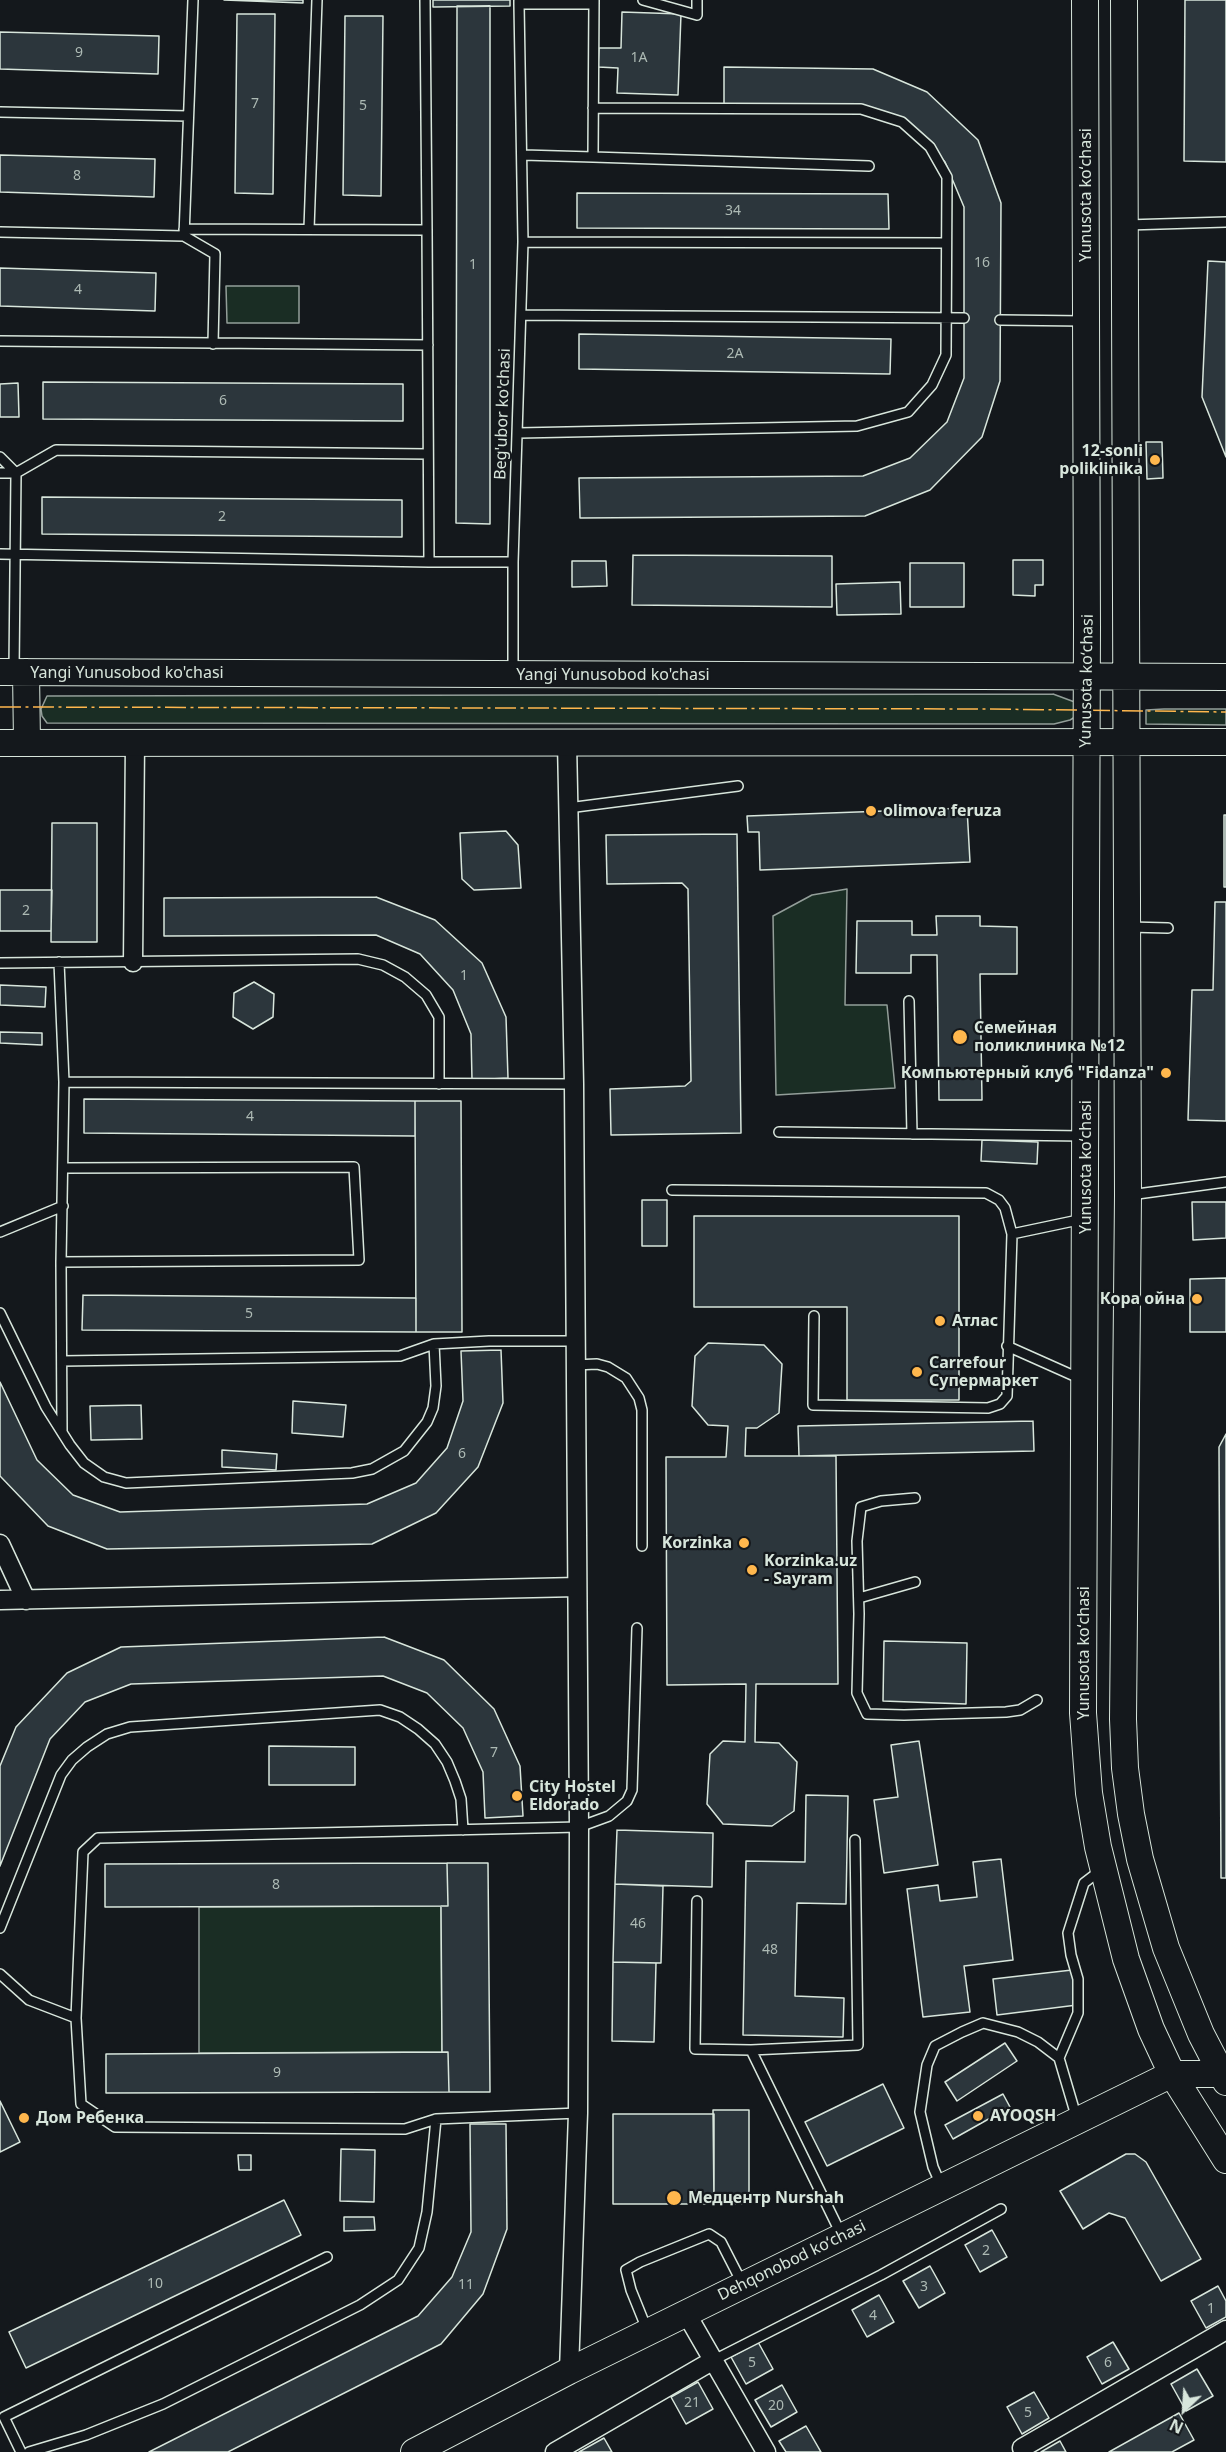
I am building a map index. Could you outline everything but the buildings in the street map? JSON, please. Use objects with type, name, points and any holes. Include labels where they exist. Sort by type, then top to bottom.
[{"type":"main road","name":"Yunusota koʻchasi","points":[[1085,0],[1086,1381],[1083,1713],[1089,1793],[1103,1869],[1126,1959],[1144,2013],[1172,2074],[1226,2160]]},
{"type":"main road","points":[[1124,0],[1128,1195],[1123,1707],[1125,1768],[1131,1814],[1149,1897],[1166,1948],[1201,2034],[1224,2076]]},
{"type":"main road","points":[[14,672],[27,743]]},
{"type":"main road","name":"Yangi Yunusobod ko'chasi","points":[[14,672],[1226,677]]},
{"type":"main road","points":[[0,743],[1226,742]]},
{"type":"main road","points":[[1172,2074],[1201,2034]]},
{"type":"main road","points":[[1172,2074],[1224,2076]]},
{"type":"main road","name":"Dehqonobod koʻchasi","points":[[414,2452],[569,2371],[1172,2074]]},
{"type":"street","points":[[133,962],[135,742]]},
{"type":"street","points":[[567,742],[574,1084],[574,1365],[579,1827],[578,2113],[569,2371]]},
{"type":"street","points":[[0,1544],[26,1600]]},
{"type":"street","points":[[0,1600],[577,1587]]},
{"type":"street","points":[[686,2313],[766,2452]]},
{"type":"street","points":[[1022,2448],[1226,2330]]},
{"type":"street","points":[[555,2452],[712,2361]]},
{"type":"lane","points":[[184,233],[193,0]]},
{"type":"lane","points":[[309,230],[317,0]]},
{"type":"lane","points":[[424,0],[429,562]]},
{"type":"lane","points":[[643,0],[697,15],[696,0]]},
{"type":"lane","points":[[519,2],[594,2],[593,157]]},
{"type":"lane","name":"Beg'ubor ko'chasi","points":[[513,674],[513,562],[519,433],[523,242],[519,2]]},
{"type":"lane","points":[[519,433],[857,426],[908,412],[932,385],[946,355],[947,177],[930,147],[902,122],[861,109],[593,108]]},
{"type":"lane","points":[[0,112],[188,116]]},
{"type":"lane","points":[[523,155],[869,166]]},
{"type":"lane","points":[[1124,225],[1226,222]]},
{"type":"lane","points":[[0,232],[184,233],[427,230]]},
{"type":"lane","points":[[184,233],[215,254],[213,344]]},
{"type":"lane","points":[[523,242],[946,243]]},
{"type":"lane","points":[[521,315],[964,318]]},
{"type":"lane","points":[[1000,320],[1087,321]]},
{"type":"lane","points":[[0,340],[428,345]]},
{"type":"lane","points":[[0,473],[16,473],[56,450],[428,454]]},
{"type":"lane","points":[[0,457],[16,473],[14,672]]},
{"type":"lane","points":[[0,554],[513,562]]},
{"type":"lane","points":[[568,808],[738,786]]},
{"type":"lane","points":[[1126,927],[1168,928]]},
{"type":"lane","points":[[0,963],[358,959],[383,965],[405,977],[426,995],[439,1017],[439,1084]]},
{"type":"lane","points":[[59,962],[64,1082],[61,1262],[62,1431]]},
{"type":"lane","points":[[909,1001],[912,1134]]},
{"type":"lane","points":[[64,1082],[574,1084]]},
{"type":"lane","points":[[779,1132],[1086,1136]]},
{"type":"lane","points":[[61,1262],[359,1260],[354,1167],[64,1168]]},
{"type":"lane","points":[[1128,1195],[1226,1182]]},
{"type":"lane","points":[[672,1190],[986,1194],[999,1200],[1005,1208],[1011,1234],[1007,1396],[1000,1404],[988,1408],[813,1405],[814,1316]]},
{"type":"lane","points":[[0,1232],[63,1206]]},
{"type":"lane","points":[[1011,1234],[1086,1218]]},
{"type":"lane","points":[[0,1313],[46,1407],[84,1463],[104,1477],[126,1483],[352,1473],[372,1469],[404,1451],[427,1422],[433,1408],[436,1386],[434,1344]]},
{"type":"lane","points":[[62,1360],[400,1356],[434,1344],[489,1341],[574,1341]]},
{"type":"lane","points":[[1007,1346],[1086,1381]]},
{"type":"lane","points":[[574,1365],[608,1366],[626,1378],[639,1398],[642,1410],[642,1546]]},
{"type":"lane","points":[[915,1498],[881,1501],[861,1507],[856,1540],[859,1598],[858,1693],[867,1714],[1006,1712],[1020,1710],[1037,1701]]},
{"type":"lane","points":[[859,1598],[915,1582]]},
{"type":"lane","points":[[578,2113],[436,2119],[405,2129],[115,2127],[81,2104],[76,2018],[82,1852],[98,1838],[579,1827],[609,1816],[627,1801],[632,1790],[637,1628]]},
{"type":"lane","points":[[0,1928],[61,1775],[72,1760],[87,1747],[107,1734],[129,1727],[380,1710],[400,1717],[435,1744],[447,1762],[461,1799],[463,1830]]},
{"type":"lane","points":[[697,1901],[695,2049],[751,2050],[858,2045],[855,1840]]},
{"type":"lane","points":[[1059,2058],[1078,2013],[1078,1979],[1071,1956],[1068,1933],[1084,1883],[1103,1869]]},
{"type":"lane","points":[[0,1974],[29,2000],[76,2018]]},
{"type":"lane","points":[[942,2187],[933,2167],[920,2112],[927,2065],[935,2046],[983,2023],[1018,2032],[1038,2042],[1059,2058],[1077,2120]]},
{"type":"lane","points":[[751,2050],[842,2236]]},
{"type":"lane","points":[[29,2452],[86,2435],[163,2404],[360,2306],[398,2280],[419,2248],[427,2212],[436,2119]]},
{"type":"lane","points":[[712,2361],[881,2275],[1001,2209]]},
{"type":"lane","points":[[649,2332],[631,2290],[626,2270],[640,2262],[709,2234],[722,2242],[743,2285]]},
{"type":"lane","points":[[21,2452],[1,2415],[327,2257]]},
{"type":"green space","points":[[226,286],[299,286],[299,323],[227,323]]},
{"type":"green space","points":[[1053,694],[1080,704],[1080,714],[1070,720],[1054,724],[47,723],[42,716],[41,709],[47,696]]},
{"type":"green space","points":[[1226,709],[1226,725],[1146,724],[1146,710]]},
{"type":"green space","points":[[847,889],[845,1005],[887,1005],[895,1088],[776,1095],[773,916],[812,895]]},
{"type":"green space","points":[[441,1906],[442,2052],[199,2053],[199,1907]]},
{"type":"power","points":[[0,707],[988,709],[1226,712]]},
{"type":"place","name":"12-sonli poliklinika","points":[[1155,460]]},
{"type":"place","name":"olimova feruza","points":[[871,811]]},
{"type":"place","name":"Семейная поликлиника №12","points":[[960,1037]]},
{"type":"place","name":"Компьютерный клуб \"Fidanza\"","points":[[1166,1073]]},
{"type":"place","name":"Кора ойна","points":[[1197,1299]]},
{"type":"place","name":"Атлас","points":[[940,1321]]},
{"type":"place","name":"Carrefour Супермаркет","points":[[917,1372]]},
{"type":"place","name":"Korzinka","points":[[744,1543]]},
{"type":"place","name":"Korzinka.uz - Sayram","points":[[752,1570]]},
{"type":"place","name":"City Hostel Eldorado","points":[[517,1796]]},
{"type":"place","name":"AYOQSH","points":[[978,2116]]},
{"type":"place","name":"Дом Ребенка","points":[[24,2118]]},
{"type":"place","name":"Медцентр Nurshah","points":[[674,2198]]}]
